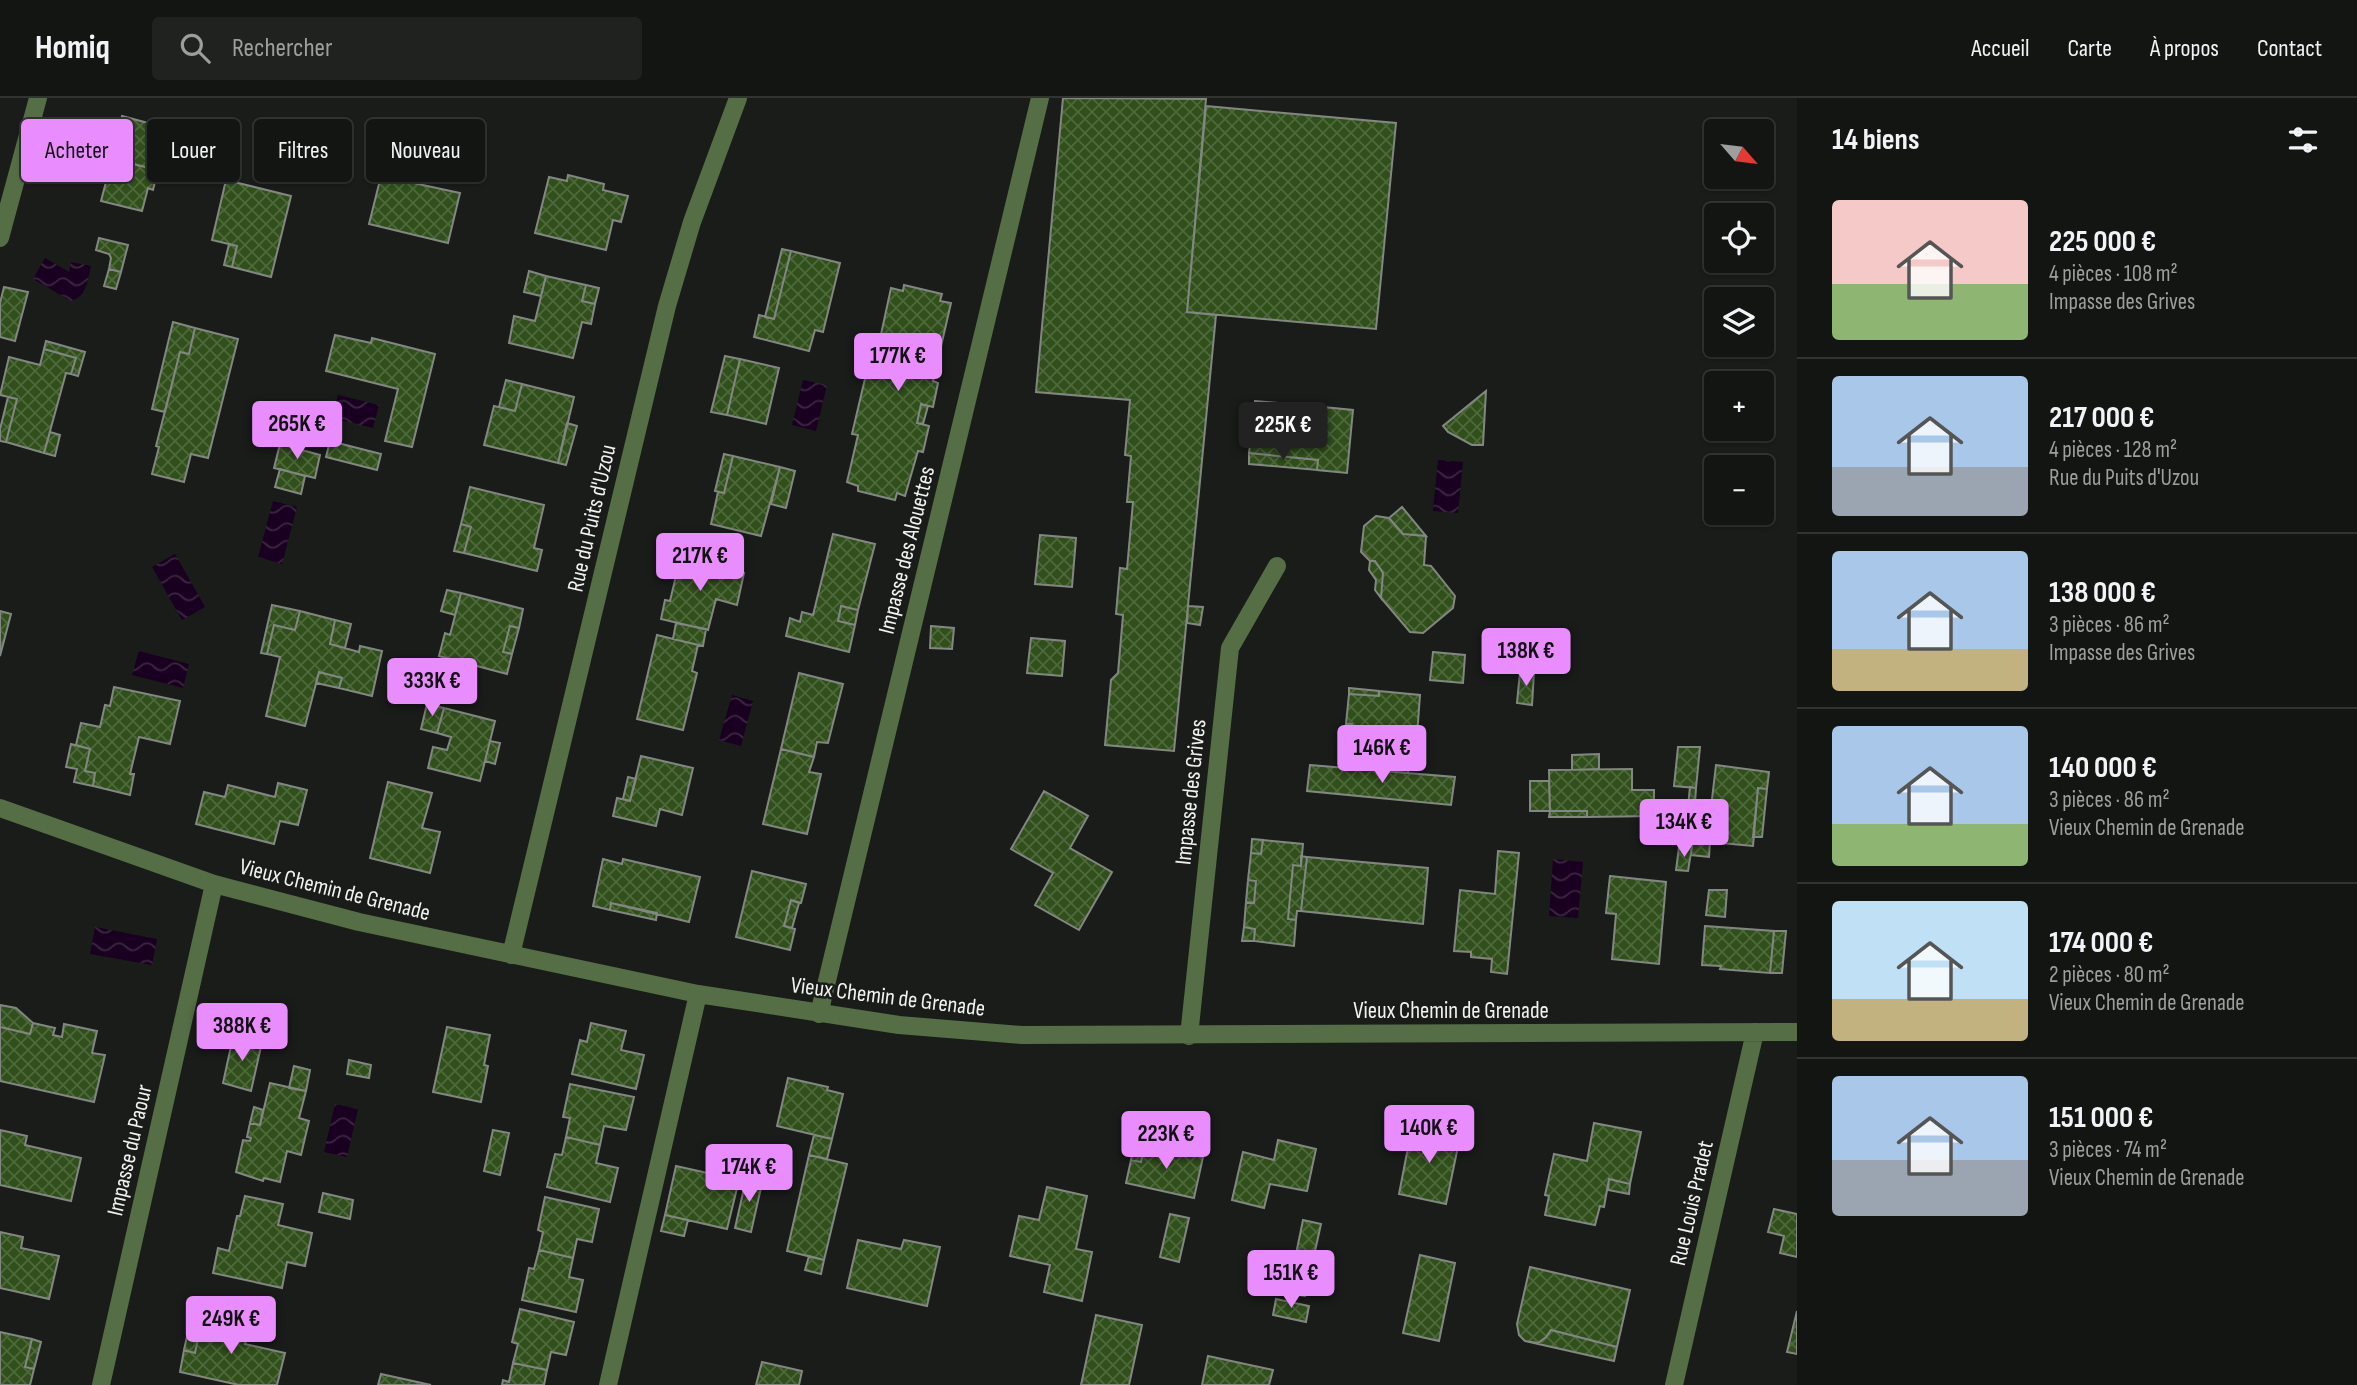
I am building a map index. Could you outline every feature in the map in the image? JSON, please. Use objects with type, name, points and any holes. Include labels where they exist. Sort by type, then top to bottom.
[{"type":"street","points":[[0,238],[38,98]]},
{"type":"street","name":"Rue du Puits d'Uzou","points":[[511,955],[667,306],[692,222],[738,98]]},
{"type":"street","name":"Impasse des Alouettes","points":[[819,1014],[1040,98]]},
{"type":"street","name":"Impasse des Grives","points":[[1189,1036],[1230,648],[1277,566]]},
{"type":"street","name":"Vieux Chemin de Grenade","points":[[0,808],[214,884],[359,922],[698,994],[900,1025],[1022,1035],[1797,1032]]},
{"type":"street","name":"Impasse du Paour","points":[[101,1385],[214,884]]},
{"type":"street","points":[[608,1385],[698,994]]},
{"type":"street","name":"Rue Louis Pradet","points":[[1674,1385],[1755,1032]]},
{"type":"water","points":[[45,258],[69,272],[71,262],[91,266],[86,288],[80,296],[71,301],[33,279]]},
{"type":"water","points":[[803,380],[827,385],[816,431],[792,425]]},
{"type":"water","points":[[338,395],[379,405],[373,428],[332,418]]},
{"type":"water","points":[[1438,460],[1463,462],[1458,513],[1433,511]]},
{"type":"water","points":[[273,501],[297,507],[282,564],[258,557]]},
{"type":"water","points":[[175,554],[205,607],[182,620],[152,567]]},
{"type":"water","points":[[139,651],[189,664],[183,688],[132,675]]},
{"type":"water","points":[[732,695],[753,701],[741,746],[719,740]]},
{"type":"water","points":[[1553,859],[1583,862],[1578,918],[1549,916]]},
{"type":"water","points":[[95,927],[157,939],[152,965],[90,954]]},
{"type":"water","points":[[335,1104],[358,1109],[347,1157],[324,1152]]},
{"type":"building","points":[[1063,98],[1206,99],[1187,312],[1216,315],[1174,751],[1105,745],[1111,680],[1118,673],[1123,615],[1116,614],[1120,568],[1127,569],[1133,502],[1127,502],[1131,456],[1125,455],[1130,400],[1036,392]]},
{"type":"building","points":[[1206,106],[1396,123],[1376,329],[1187,312]]},
{"type":"building","points":[[122,116],[147,123],[147,167],[133,164],[133,119],[121,119]]},
{"type":"building","points":[[133,164],[147,167],[147,182],[155,182],[153,190],[148,188],[142,211],[101,201],[106,182],[133,182]]},
{"type":"building","points":[[568,175],[604,184],[603,190],[628,196],[621,222],[613,220],[606,250],[535,233],[549,177],[567,181]]},
{"type":"building","points":[[226,182],[291,196],[271,277],[232,267],[237,246],[212,240]]},
{"type":"building","points":[[380,182],[409,182],[460,193],[448,243],[369,224]]},
{"type":"building","points":[[99,238],[128,245],[121,272],[109,269],[109,254],[96,250]]},
{"type":"building","points":[[229,244],[237,246],[232,267],[224,265]]},
{"type":"building","points":[[782,249],[791,251],[774,319],[765,317]]},
{"type":"building","points":[[791,251],[840,263],[823,332],[815,330],[809,351],[754,337],[759,315],[774,319]]},
{"type":"building","points":[[109,269],[121,272],[116,289],[104,286]]},
{"type":"building","points":[[529,271],[546,276],[541,296],[524,292]]},
{"type":"building","points":[[546,276],[586,285],[582,301],[595,304],[591,324],[582,322],[573,358],[509,343],[514,316],[535,321]]},
{"type":"building","points":[[586,285],[599,288],[595,304],[582,301]]},
{"type":"building","points":[[904,285],[942,294],[940,301],[951,303],[933,381],[938,383],[933,407],[921,404],[917,423],[929,426],[923,452],[918,451],[905,496],[897,493],[895,500],[858,491],[858,486],[847,482],[858,435],[852,434],[868,366],[874,367],[891,288],[903,291]]},
{"type":"building","points":[[4,287],[28,292],[15,341],[0,337],[0,303]]},
{"type":"building","points":[[173,322],[195,328],[189,354],[180,352],[165,412],[152,409]]},
{"type":"building","points":[[195,328],[238,339],[208,458],[191,454],[184,482],[152,474],[159,447],[156,446],[180,352],[189,354]]},
{"type":"building","points":[[335,335],[371,343],[372,338],[435,354],[412,447],[385,441],[398,389],[326,371]]},
{"type":"building","points":[[46,341],[85,352],[78,376],[71,374],[76,358],[44,349]]},
{"type":"building","points":[[44,349],[76,358],[71,374],[66,373],[44,453],[6,442],[17,399],[0,395],[9,357],[40,365]]},
{"type":"building","points":[[725,356],[740,359],[727,415],[711,412]]},
{"type":"building","points":[[740,359],[779,368],[766,424],[727,415]]},
{"type":"building","points":[[506,380],[522,384],[515,411],[499,407]]},
{"type":"building","points":[[522,384],[574,397],[558,463],[484,445],[494,406],[515,411]]},
{"type":"building","points":[[1486,391],[1483,445],[1472,445],[1448,432],[1443,426]]},
{"type":"building","points":[[8,397],[17,399],[6,442],[0,441],[0,429]]},
{"type":"building","points":[[1255,401],[1323,407],[1322,416],[1254,409]]},
{"type":"building","points":[[921,404],[928,406],[923,424],[917,423]]},
{"type":"building","points":[[1323,407],[1353,410],[1347,473],[1317,470],[1318,460],[1249,453],[1254,409],[1322,416]]},
{"type":"building","points":[[567,423],[577,426],[566,465],[558,463]]},
{"type":"building","points":[[50,432],[60,435],[55,456],[44,453]]},
{"type":"building","points":[[330,441],[381,454],[377,470],[326,457]]},
{"type":"building","points":[[280,444],[320,455],[315,478],[274,468]]},
{"type":"building","points":[[1249,453],[1318,460],[1317,470],[1249,464]]},
{"type":"building","points":[[724,454],[733,456],[724,493],[715,491]]},
{"type":"building","points":[[733,456],[780,467],[761,536],[711,524],[718,492],[724,493]]},
{"type":"building","points":[[780,467],[795,471],[786,508],[771,504]]},
{"type":"building","points":[[280,469],[305,476],[301,494],[275,487]]},
{"type":"building","points":[[470,487],[544,505],[534,548],[542,550],[537,571],[464,553],[471,527],[461,524]]},
{"type":"building","points":[[1402,507],[1426,536],[1403,534],[1389,518]]},
{"type":"building","points":[[1376,516],[1389,518],[1403,534],[1426,536],[1424,565],[1431,566],[1455,596],[1453,608],[1423,633],[1410,632],[1381,598],[1383,573],[1375,561],[1370,561],[1361,552],[1364,526]]},
{"type":"building","points":[[461,524],[471,527],[464,553],[454,551]]},
{"type":"building","points":[[833,534],[875,544],[858,610],[841,606],[838,621],[855,625],[849,652],[786,636],[790,618],[800,622],[802,612],[813,615]]},
{"type":"building","points":[[1040,535],[1076,538],[1072,587],[1035,584]]},
{"type":"building","points":[[680,559],[744,573],[737,605],[716,599],[708,630],[661,619],[665,600],[670,601]]},
{"type":"building","points":[[1370,561],[1375,561],[1383,573],[1381,598],[1375,590],[1376,580],[1369,570]]},
{"type":"building","points":[[447,590],[461,593],[455,615],[441,611]]},
{"type":"building","points":[[461,593],[523,609],[519,628],[510,626],[503,652],[512,654],[507,674],[439,656],[445,633],[450,635]]},
{"type":"building","points":[[272,605],[300,611],[295,630],[274,625],[267,654],[261,653]]},
{"type":"building","points":[[841,606],[858,610],[855,625],[838,621]]},
{"type":"building","points":[[1188,606],[1203,607],[1200,625],[1187,623]]},
{"type":"building","points":[[0,611],[11,614],[0,656]]},
{"type":"building","points":[[300,611],[335,620],[330,644],[359,652],[360,646],[382,651],[372,696],[339,688],[342,678],[319,672],[305,726],[266,716],[280,657],[267,654],[274,625],[295,630]]},
{"type":"building","points":[[335,620],[351,624],[345,648],[330,644]]},
{"type":"building","points":[[676,623],[706,629],[703,646],[673,639]]},
{"type":"building","points":[[510,626],[519,628],[512,654],[503,652]]},
{"type":"building","points":[[931,626],[954,628],[952,649],[930,648]]},
{"type":"building","points":[[657,635],[698,645],[692,671],[697,673],[683,730],[637,719]]},
{"type":"building","points":[[1031,638],[1065,641],[1062,676],[1027,673]]},
{"type":"building","points":[[1433,652],[1465,655],[1463,683],[1430,680]]},
{"type":"building","points":[[319,672],[342,678],[339,688],[316,683]]},
{"type":"building","points":[[1520,672],[1534,672],[1532,705],[1517,703]]},
{"type":"building","points":[[799,673],[843,684],[828,743],[817,742],[814,757],[781,749]]},
{"type":"building","points":[[114,687],[180,701],[170,744],[139,737],[130,774],[134,774],[130,795],[93,786],[95,773],[85,771],[90,749],[76,745],[81,723],[100,727],[105,705],[110,706]]},
{"type":"building","points":[[1349,688],[1379,691],[1379,696],[1349,694]]},
{"type":"building","points":[[1379,691],[1420,695],[1417,736],[1384,733],[1382,754],[1349,752],[1352,724],[1346,724],[1349,694],[1379,696]]},
{"type":"building","points":[[427,704],[444,708],[437,733],[421,729]]},
{"type":"building","points":[[444,708],[495,721],[480,781],[428,768],[433,747],[447,750],[451,737],[437,733]]},
{"type":"building","points":[[1346,724],[1352,724],[1349,752],[1344,751]]},
{"type":"building","points":[[490,741],[500,743],[495,764],[485,761]]},
{"type":"building","points":[[71,744],[90,749],[85,771],[95,773],[93,786],[74,782],[77,769],[66,767]]},
{"type":"building","points":[[1678,747],[1700,747],[1696,788],[1674,786]]},
{"type":"building","points":[[781,749],[814,757],[809,772],[821,774],[807,834],[763,824]]},
{"type":"building","points":[[1599,754],[1599,769],[1572,770],[1572,755]]},
{"type":"building","points":[[641,756],[693,768],[682,815],[660,809],[656,826],[613,816],[617,798],[630,801]]},
{"type":"building","points":[[1398,761],[1409,762],[1408,773],[1397,772]]},
{"type":"building","points":[[1310,765],[1455,777],[1451,805],[1307,791]]},
{"type":"building","points":[[1716,765],[1769,772],[1767,789],[1758,788],[1753,846],[1710,842],[1709,857],[1691,855],[1694,814],[1710,816]]},
{"type":"building","points":[[1632,769],[1632,790],[1654,790],[1654,816],[1587,817],[1587,811],[1550,811],[1549,770]]},
{"type":"building","points":[[628,777],[636,779],[630,801],[623,799]]},
{"type":"building","points":[[1530,781],[1549,781],[1550,811],[1530,811]]},
{"type":"building","points":[[388,782],[432,793],[422,828],[440,832],[430,873],[370,858]]},
{"type":"building","points":[[278,783],[307,790],[298,825],[280,821],[274,844],[196,824],[204,792],[225,797],[228,785],[275,797]]},
{"type":"building","points":[[1690,787],[1696,788],[1692,847],[1684,846]]},
{"type":"building","points":[[1758,788],[1767,789],[1762,837],[1753,837]]},
{"type":"building","points":[[1044,791],[1088,816],[1070,848],[1112,872],[1079,930],[1035,905],[1053,873],[1011,849]]},
{"type":"building","points":[[1550,811],[1587,811],[1587,817],[1549,817]]},
{"type":"building","points":[[1252,839],[1263,840],[1261,854],[1251,853]]},
{"type":"building","points":[[1263,840],[1303,844],[1301,866],[1293,865],[1288,919],[1296,920],[1294,946],[1254,941],[1255,929],[1244,927],[1246,902],[1254,903],[1256,881],[1248,880],[1251,853],[1261,854]]},
{"type":"building","points":[[1679,847],[1692,847],[1688,871],[1676,870]]},
{"type":"building","points":[[1498,851],[1519,853],[1507,974],[1491,972],[1492,959],[1471,957],[1471,952],[1454,951],[1460,890],[1495,894]]},
{"type":"building","points":[[1301,856],[1307,857],[1301,911],[1297,911],[1296,920],[1288,919],[1293,865],[1301,866]]},
{"type":"building","points":[[1307,857],[1428,868],[1423,924],[1301,911]]},
{"type":"building","points":[[603,859],[622,864],[623,859],[700,877],[689,922],[611,903],[610,910],[593,906]]},
{"type":"building","points":[[752,871],[806,884],[801,903],[791,900],[784,926],[795,929],[790,950],[736,937]]},
{"type":"building","points":[[1610,876],[1666,882],[1659,964],[1612,959],[1616,914],[1606,913]]},
{"type":"building","points":[[1248,880],[1256,881],[1254,903],[1246,902]]},
{"type":"building","points":[[1709,890],[1727,890],[1725,917],[1706,915]]},
{"type":"building","points":[[791,900],[799,903],[792,928],[784,926]]},
{"type":"building","points":[[611,903],[657,913],[656,920],[610,910]]},
{"type":"building","points":[[1705,926],[1774,931],[1770,973],[1702,965]]},
{"type":"building","points":[[1244,927],[1255,929],[1254,941],[1242,941]]},
{"type":"building","points":[[1774,931],[1786,931],[1782,973],[1770,973]]},
{"type":"building","points":[[0,1005],[16,1008],[33,1023],[30,1034],[0,1027]]},
{"type":"building","points":[[33,1023],[55,1028],[53,1035],[62,1037],[64,1024],[97,1031],[92,1053],[105,1055],[94,1102],[0,1081],[0,1027],[30,1034]]},
{"type":"building","points":[[591,1023],[626,1031],[621,1050],[644,1055],[636,1089],[572,1074],[580,1040],[587,1042]]},
{"type":"building","points":[[447,1027],[490,1035],[484,1065],[488,1066],[481,1102],[433,1092]]},
{"type":"building","points":[[233,1037],[262,1042],[251,1091],[223,1083]]},
{"type":"building","points":[[349,1060],[371,1065],[369,1078],[347,1074]]},
{"type":"building","points":[[294,1066],[310,1070],[306,1091],[289,1088]]},
{"type":"building","points":[[788,1078],[828,1087],[827,1090],[843,1094],[832,1139],[777,1126]]},
{"type":"building","points":[[270,1083],[306,1091],[299,1118],[309,1121],[301,1155],[287,1151],[280,1182],[264,1178],[263,1181],[236,1172],[243,1140],[250,1141],[251,1138],[247,1137],[250,1123],[260,1125]]},
{"type":"building","points":[[570,1084],[634,1097],[626,1130],[604,1126],[600,1145],[566,1137],[570,1118],[563,1117]]},
{"type":"building","points":[[254,1107],[263,1110],[260,1125],[250,1123]]},
{"type":"building","points":[[1594,1123],[1641,1132],[1630,1184],[1609,1179],[1604,1207],[1600,1206],[1595,1225],[1545,1215],[1549,1196],[1545,1195],[1554,1154],[1587,1161]]},
{"type":"building","points":[[1412,1127],[1460,1137],[1446,1204],[1399,1194]]},
{"type":"building","points":[[0,1130],[27,1136],[25,1145],[81,1158],[71,1201],[0,1185]]},
{"type":"building","points":[[493,1130],[509,1133],[500,1175],[484,1171]]},
{"type":"building","points":[[814,1135],[832,1139],[827,1159],[809,1155]]},
{"type":"building","points":[[566,1137],[600,1145],[596,1163],[618,1168],[610,1202],[547,1187],[555,1154],[562,1155]]},
{"type":"building","points":[[1278,1140],[1316,1149],[1307,1191],[1270,1184],[1264,1208],[1232,1200],[1243,1152],[1274,1160]]},
{"type":"building","points":[[1135,1142],[1145,1144],[1141,1162],[1131,1160]]},
{"type":"building","points":[[1145,1144],[1203,1157],[1194,1198],[1126,1183],[1131,1160],[1141,1162]]},
{"type":"building","points":[[809,1155],[847,1164],[824,1260],[787,1251]]},
{"type":"building","points":[[676,1166],[739,1180],[727,1229],[665,1215]]},
{"type":"building","points":[[747,1175],[763,1179],[751,1232],[735,1228]]},
{"type":"building","points":[[1609,1179],[1630,1184],[1629,1194],[1608,1190]]},
{"type":"building","points":[[1047,1187],[1087,1196],[1076,1249],[1092,1252],[1082,1301],[1044,1292],[1050,1265],[1010,1256],[1019,1216],[1039,1220]]},
{"type":"building","points":[[323,1193],[353,1200],[350,1219],[319,1212]]},
{"type":"building","points":[[245,1196],[283,1204],[278,1225],[312,1233],[305,1266],[287,1262],[282,1288],[213,1273],[218,1248],[229,1251]]},
{"type":"building","points":[[545,1197],[599,1209],[592,1242],[577,1239],[573,1258],[539,1250],[543,1232],[538,1230]]},
{"type":"building","points":[[1774,1209],[1797,1214],[1797,1257],[1780,1253],[1784,1236],[1768,1232]]},
{"type":"building","points":[[1170,1214],[1189,1218],[1179,1262],[1160,1257]]},
{"type":"building","points":[[665,1215],[688,1220],[684,1236],[661,1231]]},
{"type":"building","points":[[1303,1220],[1321,1224],[1305,1296],[1288,1293]]},
{"type":"building","points":[[0,1232],[23,1237],[21,1248],[59,1256],[49,1299],[0,1288]]},
{"type":"building","points":[[858,1240],[901,1249],[904,1240],[940,1247],[927,1306],[847,1288]]},
{"type":"building","points":[[539,1250],[573,1258],[569,1277],[583,1280],[576,1312],[522,1300],[529,1268],[534,1269]]},
{"type":"building","points":[[1420,1255],[1455,1263],[1439,1341],[1403,1333]]},
{"type":"building","points":[[809,1256],[824,1260],[821,1274],[805,1270]]},
{"type":"building","points":[[1530,1267],[1630,1290],[1617,1347],[1551,1330],[1538,1343],[1525,1341],[1519,1335],[1517,1324]]},
{"type":"building","points":[[1276,1299],[1309,1306],[1306,1322],[1273,1315]]},
{"type":"building","points":[[520,1309],[574,1322],[566,1355],[551,1352],[547,1370],[513,1363],[518,1344],[512,1342]]},
{"type":"building","points":[[1797,1311],[1797,1354],[1787,1352]]},
{"type":"building","points":[[192,1313],[203,1315],[195,1353],[184,1350]]},
{"type":"building","points":[[203,1315],[250,1325],[245,1344],[285,1353],[277,1385],[239,1385],[180,1372],[184,1350],[195,1353]]},
{"type":"building","points":[[1096,1315],[1142,1325],[1129,1385],[1081,1385]]},
{"type":"building","points":[[1551,1330],[1617,1347],[1614,1361],[1525,1341],[1538,1343]]},
{"type":"building","points":[[0,1332],[32,1339],[25,1367],[34,1369],[30,1385],[0,1385]]},
{"type":"building","points":[[32,1339],[41,1342],[34,1369],[25,1367]]},
{"type":"building","points":[[1208,1356],[1273,1370],[1269,1385],[1202,1385]]},
{"type":"building","points":[[762,1362],[802,1371],[799,1385],[756,1385]]},
{"type":"building","points":[[513,1363],[547,1370],[544,1385],[502,1385],[503,1380],[509,1382]]},
{"type":"building","points":[[381,1374],[431,1385],[378,1385]]}]
